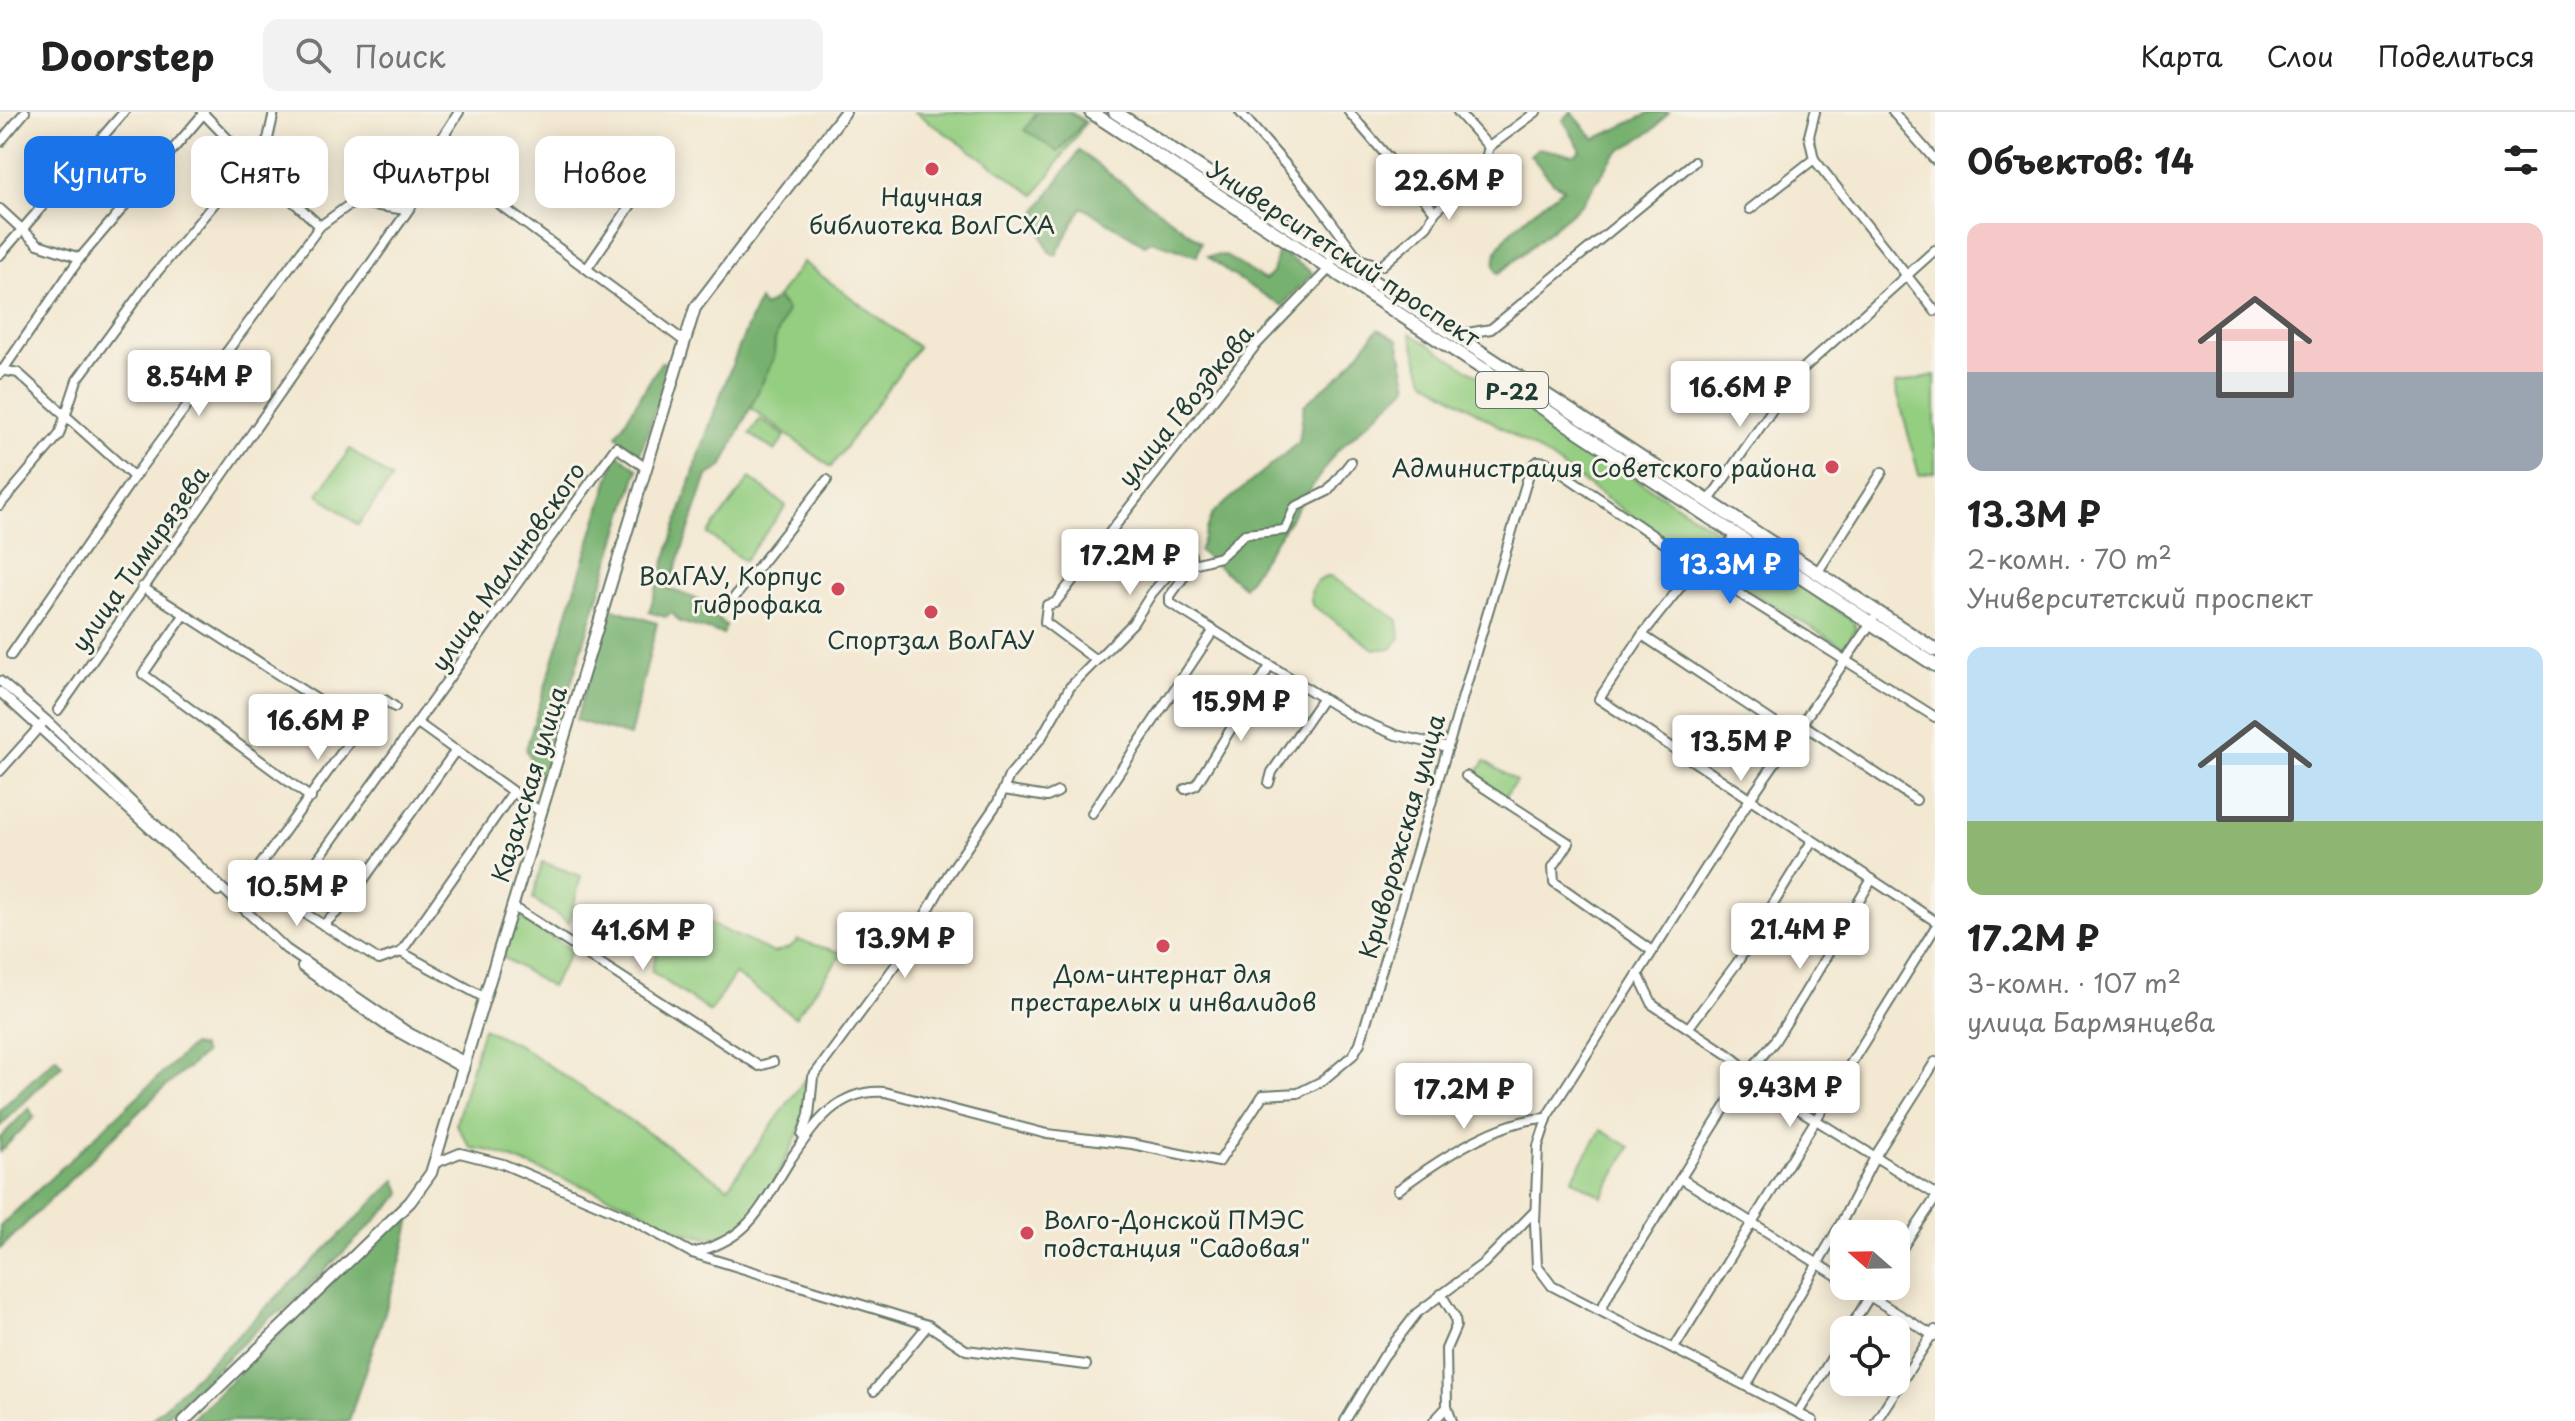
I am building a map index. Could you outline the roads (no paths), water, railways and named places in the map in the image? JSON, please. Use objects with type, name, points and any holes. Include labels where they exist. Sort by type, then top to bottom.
[{"type":"highway","name":"Университетский проспект","points":[[1091,112],[1335,258],[1817,573],[1935,665]]},
{"type":"highway","name":"Университетский проспект","points":[[1120,114],[1328,270],[1735,535],[1874,618],[1935,650]]},
{"type":"main road","name":"Казахская улица","points":[[184,1421],[410,1202],[436,1163],[695,308],[708,287],[763,223],[845,112]]},
{"type":"street","points":[[0,142],[25,112]]},
{"type":"street","points":[[0,255],[124,112]]},
{"type":"street","points":[[269,136],[274,112]]},
{"type":"street","name":"улица Тимирязева","points":[[444,136],[459,112]]},
{"type":"street","points":[[1240,112],[1311,194],[1352,252],[1366,263],[1381,266],[1427,226],[1435,212],[1484,166],[1489,147],[1536,112]]},
{"type":"street","points":[[1349,112],[1435,212]]},
{"type":"street","points":[[1458,112],[1489,147]]},
{"type":"street","points":[[1815,112],[1809,136],[1814,159],[1935,311]]},
{"type":"street","points":[[1893,112],[1935,160]]},
{"type":"street","points":[[1,372],[80,258],[203,113],[225,136]]},
{"type":"street","points":[[1750,209],[1814,159]]},
{"type":"street","points":[[1451,335],[1491,329],[1694,162]]},
{"type":"street","points":[[11,655],[134,477],[320,226],[327,224],[349,205],[359,203],[406,210]]},
{"type":"street","points":[[0,505],[59,435],[77,380],[130,307],[213,208]]},
{"type":"street","points":[[300,208],[320,226]]},
{"type":"street","points":[[506,208],[684,341]]},
{"type":"street","points":[[588,267],[629,208]]},
{"type":"street","points":[[0,209],[21,230],[46,248],[80,258]]},
{"type":"street","name":"улица Тимирязева","points":[[58,710],[142,587],[369,271],[406,210]]},
{"type":"street","name":"улица Гвоздкова","points":[[1096,660],[1045,622],[1047,605],[1055,603],[1257,344],[1328,270],[1343,239]]},
{"type":"street","points":[[1708,502],[1797,374],[1935,250]]},
{"type":"street","points":[[1,372],[11,369],[18,373],[134,477]]},
{"type":"street","name":"улица Малиновского","points":[[323,925],[287,902],[419,724],[616,447],[646,468]]},
{"type":"street","name":"Криворожская улица","points":[[788,1163],[815,1125],[830,1110],[849,1096],[867,1091],[906,1097],[1047,1134],[1132,1144],[1219,1162],[1258,1099],[1268,1094],[1298,1093],[1322,1081],[1353,1055],[1360,1043],[1531,467],[1538,461],[1546,462],[1697,566]]},
{"type":"street","points":[[1351,462],[1328,491],[1295,507],[1285,530],[1245,534],[1220,557],[1193,564],[1170,596],[1170,603],[1368,725],[1448,747]]},
{"type":"street","points":[[1817,573],[1882,472]]},
{"type":"street","points":[[730,603],[827,480]]},
{"type":"street","points":[[1708,572],[1735,535]]},
{"type":"street","points":[[1168,541],[1201,562]]},
{"type":"street","points":[[692,1253],[723,1245],[748,1225],[788,1163],[806,1127],[813,1077],[901,958],[948,875],[1004,790],[1009,776],[1041,738],[1070,687],[1133,623],[1152,593],[1187,553]]},
{"type":"street","points":[[1935,717],[1697,566],[1642,635],[1599,699],[1935,921]]},
{"type":"street","points":[[142,587],[360,727]]},
{"type":"street","points":[[185,614],[143,674],[311,798]]},
{"type":"street","points":[[1813,1421],[1552,1286],[1542,1276],[1535,1256],[1538,1146],[1547,1118],[1652,951],[1750,799],[1874,618]]},
{"type":"street","points":[[1092,813],[1214,630]]},
{"type":"street","points":[[1642,635],[1793,735]]},
{"type":"street","points":[[1185,789],[1196,785],[1270,666]]},
{"type":"street","points":[[0,681],[286,949],[408,1032],[465,1065]]},
{"type":"street","points":[[0,692],[44,723]]},
{"type":"street","points":[[1269,783],[1272,772],[1323,698]]},
{"type":"street","points":[[253,875],[380,701],[385,700],[395,707]]},
{"type":"street","points":[[0,771],[44,723]]},
{"type":"street","points":[[1801,723],[1916,800]]},
{"type":"street","points":[[419,724],[541,812]]},
{"type":"street","points":[[456,750],[347,903],[323,925],[379,960],[401,952],[513,792]]},
{"type":"street","points":[[1466,776],[1569,843],[1553,867],[1554,882],[1652,951]]},
{"type":"street","points":[[1004,790],[1047,797],[1058,792]]},
{"type":"street","points":[[1689,1027],[1737,963],[1812,841]]},
{"type":"street","points":[[1601,1310],[1614,1284],[1745,1076],[1774,1042],[1803,996],[1872,879]]},
{"type":"street","points":[[512,906],[759,1066],[773,1062]]},
{"type":"street","points":[[1674,1348],[1935,928]]},
{"type":"street","points":[[401,952],[485,998]]},
{"type":"street","points":[[1638,974],[1653,1005],[1740,1064],[1745,1076],[1876,1155],[1935,1196],[1910,1235]]},
{"type":"street","points":[[1746,1386],[1876,1155],[1935,1062]]},
{"type":"street","points":[[1398,1190],[1441,1158],[1518,1120],[1547,1118]]},
{"type":"street","points":[[436,1163],[460,1153],[503,1164],[623,1215],[692,1253],[928,1325],[966,1350],[1086,1365]]},
{"type":"street","points":[[1682,1179],[1830,1271]]},
{"type":"street","points":[[1345,1421],[1384,1356],[1417,1313],[1484,1263],[1535,1211]]},
{"type":"street","points":[[1441,1294],[1455,1317],[1456,1326],[1446,1349],[1447,1407],[1452,1421]]},
{"type":"street","points":[[1876,1300],[1934,1333],[1876,1421]]},
{"type":"street","points":[[874,1391],[928,1325]]},
{"type":"street","points":[[1798,1413],[1830,1361]]},
{"type":"street","points":[[1434,1421],[1447,1407]]},
{"type":"place","name":"Научная библиотека ВолГСХА","points":[[932,169]]},
{"type":"place","name":"Администрация Советского района","points":[[1832,467]]},
{"type":"place","name":"ВолГАУ, Корпус гидрофака","points":[[838,589]]},
{"type":"place","name":"Спортзал ВолГАУ","points":[[931,612]]},
{"type":"place","name":"Дом-интернат для престарелых и инвалидов","points":[[1163,946]]},
{"type":"place","name":"Волго-Донской ПМЭС подстанция \"Садовая\"","points":[[1027,1233]]}]
